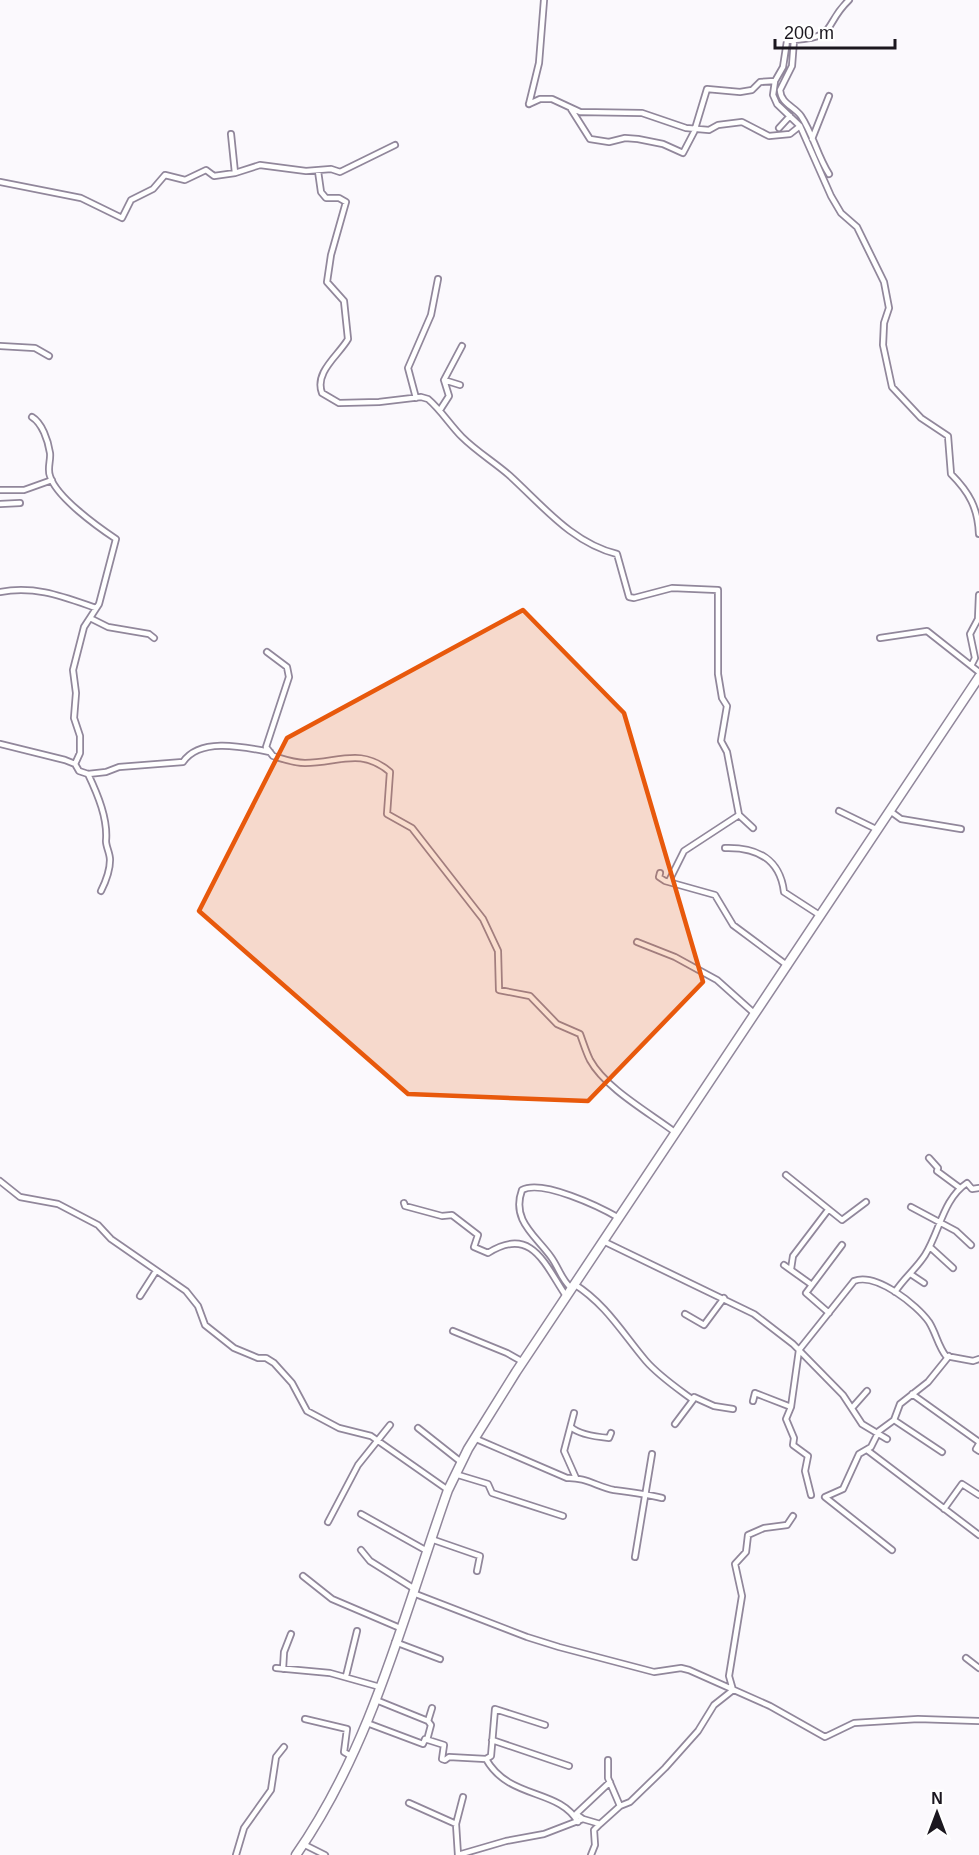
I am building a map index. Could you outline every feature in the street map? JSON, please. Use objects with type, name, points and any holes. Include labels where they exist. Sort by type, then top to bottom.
[{"type":"highway","points":[[296,1855],[354,1757],[376,1700],[448,1490],[474,1438],[570,1289],[979,677]]},
{"type":"street","points":[[543,0],[539,63],[528,104],[540,99],[552,99],[592,114],[617,111],[642,113],[686,128],[710,130],[718,125],[742,122],[769,136],[790,134],[800,126]]},
{"type":"street","points":[[792,39],[818,38],[827,32],[840,9],[849,0]]},
{"type":"street","points":[[792,39],[783,67],[775,81],[773,95],[777,104],[800,126],[831,196],[841,213],[857,227],[884,282],[889,308],[884,323],[883,345],[892,387],[921,418],[948,436],[951,474],[966,489],[973,501],[979,534]]},
{"type":"street","points":[[792,39],[792,66],[782,85],[780,96],[788,106],[799,113],[817,155],[829,174]]},
{"type":"street","points":[[571,108],[590,139],[609,141],[625,138],[638,139],[663,144],[683,153],[695,128],[707,89],[740,92],[752,90],[760,82],[775,81]]},
{"type":"street","points":[[812,139],[829,96]]},
{"type":"street","points":[[779,128],[790,116]]},
{"type":"street","points":[[231,134],[235,173]]},
{"type":"street","points":[[0,182],[81,198],[122,218],[131,200],[153,189],[165,175],[185,180],[206,170],[214,176],[235,173],[260,165],[318,171],[347,171],[395,146]]},
{"type":"street","points":[[318,171],[321,192],[326,198],[339,198],[346,202],[331,255],[327,282],[344,301],[348,339],[326,369],[321,381],[322,393],[339,403],[428,399],[462,437],[523,487],[542,508],[570,531],[603,550],[616,554],[629,597],[634,598],[672,588],[718,590],[718,674],[722,698],[727,706],[721,741],[727,752],[739,815],[753,828]]},
{"type":"street","points":[[416,398],[408,368],[431,315],[438,279]]},
{"type":"street","points":[[0,346],[34,348],[49,356]]},
{"type":"street","points":[[440,410],[449,396],[444,381],[462,346]]},
{"type":"street","points":[[444,381],[460,385]]},
{"type":"street","points":[[32,417],[40,422],[50,453],[49,476],[66,502],[83,512],[94,525],[116,539],[96,608],[84,627],[73,670],[76,693],[74,718],[80,736],[80,753],[75,764],[78,771],[88,774],[119,767],[183,762],[189,752],[226,746],[270,752]]},
{"type":"street","points":[[0,490],[24,490],[52,480]]},
{"type":"street","points":[[0,504],[20,503]]},
{"type":"street","points":[[0,592],[12,589],[49,591],[96,608]]},
{"type":"street","points":[[972,664],[975,658],[970,634],[978,619],[979,595]]},
{"type":"street","points":[[90,618],[100,620],[108,627],[148,634],[154,638]]},
{"type":"street","points":[[880,638],[927,631],[972,664],[979,672]]},
{"type":"street","points":[[267,652],[286,667],[289,677],[266,747],[273,756],[305,763],[351,756],[378,763],[390,772],[387,814],[412,828],[483,919],[498,951],[498,990],[530,996],[557,1024],[580,1034],[590,1062],[612,1085],[640,1110],[676,1133]]},
{"type":"street","points":[[0,744],[14,746],[22,751],[40,752],[75,764]]},
{"type":"street","points":[[88,774],[102,806],[109,834],[106,842],[110,859],[108,875],[101,891]]},
{"type":"street","points":[[890,811],[902,819],[961,829]]},
{"type":"street","points":[[839,812],[878,830]]},
{"type":"street","points":[[669,881],[684,851],[739,815]]},
{"type":"street","points":[[725,848],[749,849],[768,857],[783,878],[784,892],[821,916]]},
{"type":"street","points":[[660,873],[662,879],[715,895],[733,924],[788,966]]},
{"type":"street","points":[[637,942],[675,957],[717,980],[755,1014]]},
{"type":"street","points":[[929,1158],[938,1168],[937,1171],[960,1188]]},
{"type":"street","points":[[786,1175],[843,1220],[866,1202]]},
{"type":"street","points":[[0,1181],[20,1197],[58,1204],[98,1224],[111,1239],[192,1297],[205,1325],[234,1348],[258,1358],[266,1358],[274,1364],[296,1390],[307,1411],[339,1428],[354,1430],[379,1441],[448,1490]]},
{"type":"street","points":[[895,1292],[912,1275],[930,1247],[951,1197],[967,1183],[972,1189],[979,1188]]},
{"type":"street","points":[[619,1218],[581,1199],[528,1186],[522,1190],[518,1200],[523,1224],[550,1256],[563,1281],[570,1289],[614,1318],[648,1363],[693,1400]]},
{"type":"street","points":[[512,1195],[518,1200]]},
{"type":"street","points":[[404,1203],[405,1206],[442,1216],[452,1215],[464,1221],[478,1234],[474,1247],[488,1253],[501,1244],[532,1248],[542,1256],[570,1289]]},
{"type":"street","points":[[911,1207],[941,1222],[971,1245]]},
{"type":"street","points":[[791,1269],[794,1256],[828,1210]]},
{"type":"street","points":[[603,1241],[754,1314],[799,1350],[852,1408],[862,1424],[887,1439]]},
{"type":"street","points":[[829,1313],[806,1293],[842,1245]]},
{"type":"street","points":[[930,1247],[953,1268]]},
{"type":"street","points":[[784,1265],[812,1285]]},
{"type":"street","points":[[140,1296],[156,1271]]},
{"type":"street","points":[[912,1275],[924,1283]]},
{"type":"street","points":[[811,1495],[805,1471],[808,1456],[793,1445],[794,1438],[786,1425],[791,1407],[799,1350],[856,1280],[871,1281],[895,1292],[930,1323],[943,1352],[949,1356],[973,1361],[979,1358]]},
{"type":"street","points":[[685,1314],[704,1325],[723,1298]]},
{"type":"street","points":[[453,1331],[523,1362]]},
{"type":"street","points":[[892,1550],[825,1497],[843,1489],[859,1455],[867,1450],[878,1434],[894,1420],[900,1404],[933,1377],[949,1356]]},
{"type":"street","points":[[852,1408],[867,1391]]},
{"type":"street","points":[[753,1401],[755,1393],[791,1407]]},
{"type":"street","points":[[912,1394],[979,1443],[976,1449],[979,1451]]},
{"type":"street","points":[[675,1424],[694,1397],[714,1406],[733,1409]]},
{"type":"street","points":[[574,1413],[564,1451],[576,1478]]},
{"type":"street","points":[[894,1420],[942,1452]]},
{"type":"street","points":[[328,1522],[358,1465],[390,1425]]},
{"type":"street","points":[[571,1427],[576,1432],[602,1438],[609,1438],[611,1433]]},
{"type":"street","points":[[418,1428],[461,1462]]},
{"type":"street","points":[[474,1438],[567,1478],[576,1478],[644,1496],[662,1498]]},
{"type":"street","points":[[867,1450],[979,1535]]},
{"type":"street","points":[[635,1557],[652,1454]]},
{"type":"street","points":[[455,1474],[488,1484],[492,1493],[508,1500],[563,1516]]},
{"type":"street","points":[[944,1509],[962,1484],[979,1495]]},
{"type":"street","points":[[362,1514],[427,1551]]},
{"type":"street","points":[[733,1690],[729,1676],[742,1596],[735,1563],[746,1552],[748,1535],[764,1528],[787,1525],[794,1516]]},
{"type":"street","points":[[431,1539],[480,1556],[477,1571]]},
{"type":"street","points":[[361,1550],[370,1561],[413,1590],[527,1637],[654,1672],[681,1668],[770,1706],[825,1737],[854,1723],[918,1719],[979,1721]]},
{"type":"street","points":[[303,1576],[332,1599],[400,1628]]},
{"type":"street","points":[[346,1676],[357,1631]]},
{"type":"street","points":[[283,1669],[284,1652],[291,1634]]},
{"type":"street","points":[[395,1642],[440,1659]]},
{"type":"street","points":[[966,1658],[979,1668]]},
{"type":"street","points":[[974,1664],[979,1658]]},
{"type":"street","points":[[276,1668],[346,1676],[380,1686]]},
{"type":"street","points":[[591,1855],[594,1830],[620,1806],[630,1802],[665,1768],[698,1731],[714,1706],[733,1690]]},
{"type":"street","points":[[367,1723],[423,1744],[427,1740],[431,1725],[428,1721],[376,1700]]},
{"type":"street","points":[[428,1721],[432,1708]]},
{"type":"street","points":[[427,1740],[444,1745],[442,1759],[486,1758],[491,1756],[495,1709],[544,1725]]},
{"type":"street","points":[[305,1719],[347,1730],[344,1752],[354,1757]]},
{"type":"street","points":[[492,1740],[569,1766]]},
{"type":"street","points":[[236,1855],[244,1828],[271,1790],[276,1757],[284,1747]]},
{"type":"street","points":[[486,1758],[509,1782],[524,1792],[564,1805],[580,1821]]},
{"type":"street","points":[[608,1760],[610,1782],[620,1806]]},
{"type":"street","points":[[580,1821],[576,1814],[610,1782]]},
{"type":"street","points":[[463,1797],[456,1824],[458,1855],[506,1841],[544,1834],[580,1821],[600,1824]]},
{"type":"street","points":[[408,1803],[456,1824]]},
{"type":"street","points":[[303,1844],[325,1855]]},
{"type":"highlighted area","points":[[523,610],[624,713],[703,982],[588,1101],[408,1094],[199,911],[287,738]]}]
